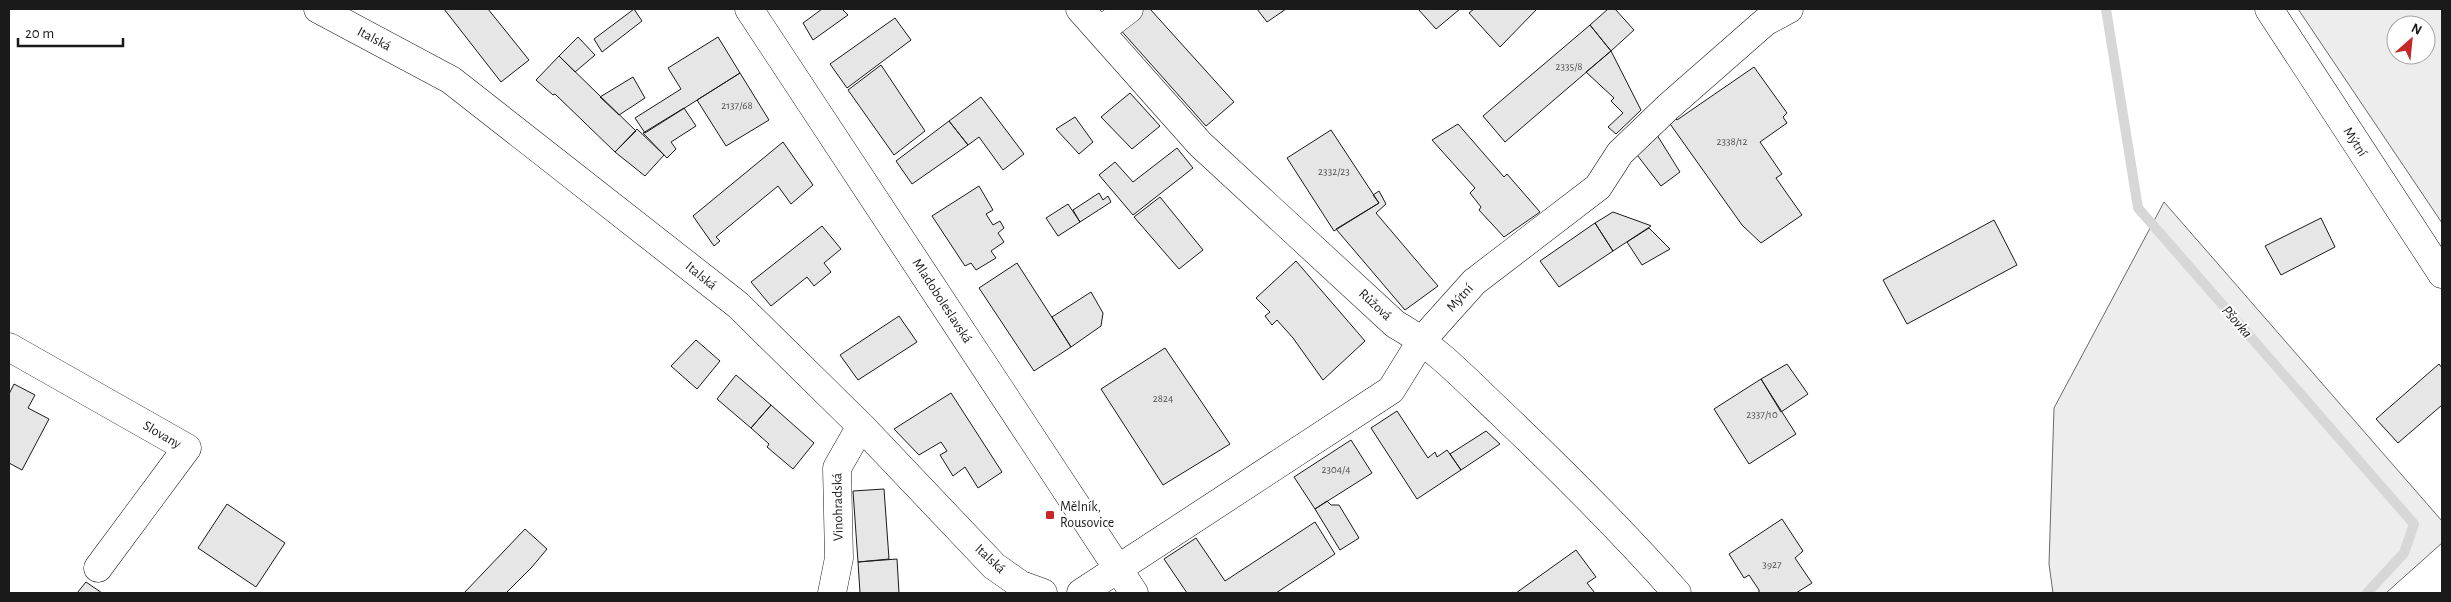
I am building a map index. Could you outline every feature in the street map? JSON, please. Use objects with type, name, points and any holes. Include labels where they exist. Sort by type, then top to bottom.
[{"type":"street","name":"Italská","points":[[318,9],[458,85],[738,304],[861,426],[994,566],[1021,585],[1043,593]]},
{"type":"street","name":"Mladoboleslavská","points":[[749,9],[1134,593]]},
{"type":"street","name":"Růžová","points":[[1080,9],[1200,144],[1395,324],[1422,340],[1584,492],[1678,593]]},
{"type":"street","points":[[1100,31],[1129,9]]},
{"type":"street","name":"Mýtní","points":[[1119,570],[1390,390],[1422,340],[1474,282],[1598,187],[1620,153],[1762,15],[1789,9]]},
{"type":"street","name":"Mýtní","points":[[2269,9],[2442,274]]},
{"type":"street","name":"Slovany","points":[[9,348],[187,448],[98,568]]},
{"type":"street","name":"Vinohradská","points":[[832,593],[839,558],[837,468],[861,426]]},
{"type":"street","points":[[1080,593],[1119,570]]},
{"type":"shaded area","points":[[2298,9],[2442,9],[2442,223]]},
{"type":"shaded area","points":[[2164,202],[2442,521],[2442,543],[2386,593],[2053,593],[2049,564],[2054,408]]},
{"type":"building","points":[[444,9],[488,9],[529,60],[501,82]]},
{"type":"building","points":[[634,9],[642,21],[602,52],[594,39]]},
{"type":"building","points":[[822,9],[842,9],[848,15],[813,40],[803,23]]},
{"type":"building","points":[[1143,9],[1150,9],[1234,102],[1206,126],[1117,26]]},
{"type":"building","points":[[1257,9],[1286,9],[1267,22]]},
{"type":"building","points":[[1418,9],[1460,9],[1436,29]]},
{"type":"building","points":[[1474,9],[1537,9],[1500,47],[1469,13]]},
{"type":"building","points":[[1608,9],[1615,9],[1634,30],[1611,51],[1590,25]]},
{"type":"building","points":[[895,18],[911,40],[847,88],[830,64]]},
{"type":"building","points":[[1590,25],[1611,51],[1505,142],[1483,116]]},
{"type":"building","points":[[578,37],[595,55],[575,72],[559,56]]},
{"type":"building","points":[[718,37],[740,73],[645,133],[635,118],[681,89],[668,68]]},
{"type":"building","points":[[1611,51],[1641,110],[1616,134],[1608,127],[1623,113],[1611,101],[1614,98],[1586,72]]},
{"type":"building","points":[[559,56],[636,131],[615,152],[555,94],[553,95],[536,80]]},
{"type":"building","points":[[881,65],[925,131],[894,155],[848,90]]},
{"type":"building","points":[[1754,67],[1787,113],[1783,117],[1787,123],[1760,142],[1782,174],[1776,178],[1802,215],[1761,243],[1742,225],[1668,121],[1674,117],[1677,120]]},
{"type":"building","points":[[740,73],[769,120],[726,146],[697,100]]},
{"type":"building","points":[[633,77],[645,98],[619,115],[600,97]]},
{"type":"building","points":[[1130,93],[1160,126],[1132,149],[1101,117]]},
{"type":"building","points":[[981,97],[1024,154],[1003,170],[979,137],[968,145],[949,121]]},
{"type":"building","points":[[684,108],[696,126],[671,142],[676,149],[667,158],[643,133]]},
{"type":"building","points":[[1075,117],[1093,142],[1079,154],[1056,129]]},
{"type":"building","points":[[949,121],[968,145],[912,184],[896,161]]},
{"type":"building","points":[[1458,124],[1504,177],[1507,174],[1540,212],[1504,237],[1479,210],[1481,207],[1470,193],[1475,188],[1432,140]]},
{"type":"building","points":[[637,129],[664,155],[645,176],[615,152]]},
{"type":"building","points":[[1331,130],[1379,203],[1334,231],[1287,158]]},
{"type":"building","points":[[1657,135],[1680,172],[1661,186],[1634,151]]},
{"type":"building","points":[[783,142],[813,185],[791,204],[778,186],[716,237],[720,241],[714,246],[693,216]]},
{"type":"building","points":[[1177,148],[1193,168],[1133,215],[1099,175],[1115,162],[1133,182]]},
{"type":"building","points":[[979,186],[993,210],[986,214],[993,225],[1000,221],[1004,228],[998,233],[1004,242],[991,251],[996,258],[976,270],[971,263],[965,266],[932,216]]},
{"type":"building","points":[[1379,191],[1386,204],[1376,213],[1438,286],[1405,310],[1336,229],[1379,203],[1373,195]]},
{"type":"building","points":[[1099,193],[1103,200],[1108,196],[1111,202],[1080,222],[1073,210]]},
{"type":"building","points":[[1160,197],[1203,250],[1179,269],[1134,217]]},
{"type":"building","points":[[1068,204],[1080,222],[1058,236],[1046,218]]},
{"type":"building","points":[[1613,212],[1651,226],[1613,251],[1595,223]]},
{"type":"building","points":[[2321,218],[2335,247],[2281,275],[2265,246]]},
{"type":"building","points":[[1994,220],[2017,265],[1907,324],[1883,280]]},
{"type":"building","points":[[1595,223],[1613,251],[1559,287],[1540,261]]},
{"type":"building","points":[[822,226],[841,249],[824,263],[831,272],[814,286],[807,277],[771,306],[751,282]]},
{"type":"building","points":[[1649,228],[1670,249],[1642,265],[1627,242]]},
{"type":"building","points":[[1296,261],[1365,341],[1323,380],[1293,338],[1277,320],[1272,325],[1265,316],[1270,312],[1256,298]]},
{"type":"building","points":[[1017,263],[1071,347],[1034,371],[979,288]]},
{"type":"building","points":[[1091,292],[1103,313],[1101,326],[1071,347],[1052,317]]},
{"type":"building","points":[[899,316],[917,342],[858,380],[840,355]]},
{"type":"building","points":[[696,340],[720,361],[697,389],[671,366]]},
{"type":"building","points":[[1165,348],[1230,444],[1163,485],[1101,389]]},
{"type":"building","points":[[1787,364],[1808,394],[1781,412],[1761,379]]},
{"type":"building","points":[[2439,364],[2442,368],[2442,405],[2398,443],[2376,419]]},
{"type":"building","points":[[736,375],[771,405],[751,428],[717,399]]},
{"type":"building","points":[[1761,379],[1796,434],[1749,464],[1714,409]]},
{"type":"building","points":[[14,384],[35,395],[28,408],[49,419],[22,470],[9,463],[9,394]]},
{"type":"building","points":[[951,393],[1002,472],[978,488],[965,467],[953,476],[940,455],[947,451],[941,442],[919,455],[894,429]]},
{"type":"building","points":[[771,405],[814,443],[793,469],[767,447],[769,444],[751,428]]},
{"type":"building","points":[[1397,411],[1428,458],[1435,452],[1437,457],[1447,450],[1461,470],[1417,499],[1371,428]]},
{"type":"building","points":[[1486,431],[1500,444],[1461,470],[1450,454]]},
{"type":"building","points":[[1351,440],[1372,473],[1315,509],[1294,477]]},
{"type":"building","points":[[884,489],[889,559],[858,562],[853,491]]},
{"type":"building","points":[[1327,501],[1331,505],[1339,505],[1359,538],[1340,550],[1315,509]]},
{"type":"building","points":[[227,504],[285,543],[256,587],[198,548]]},
{"type":"building","points":[[1782,519],[1803,551],[1795,558],[1812,583],[1796,593],[1759,593],[1749,575],[1744,578],[1729,554]]},
{"type":"building","points":[[1315,522],[1335,554],[1276,593],[1187,593],[1164,559],[1196,538],[1225,581]]},
{"type":"building","points":[[525,529],[547,549],[532,567],[506,593],[464,593]]},
{"type":"building","points":[[1576,550],[1596,577],[1587,583],[1595,593],[1516,593]]},
{"type":"building","points":[[897,559],[899,593],[860,593],[858,562]]},
{"type":"building","points":[[86,582],[102,593],[77,593]]},
{"type":"waterway","name":"Pšovka","points":[[2106,9],[2138,208],[2414,524],[2404,553],[2367,593]]},
{"type":"place","name":"Mělník, Rousovice","points":[[1050,515]]}]
